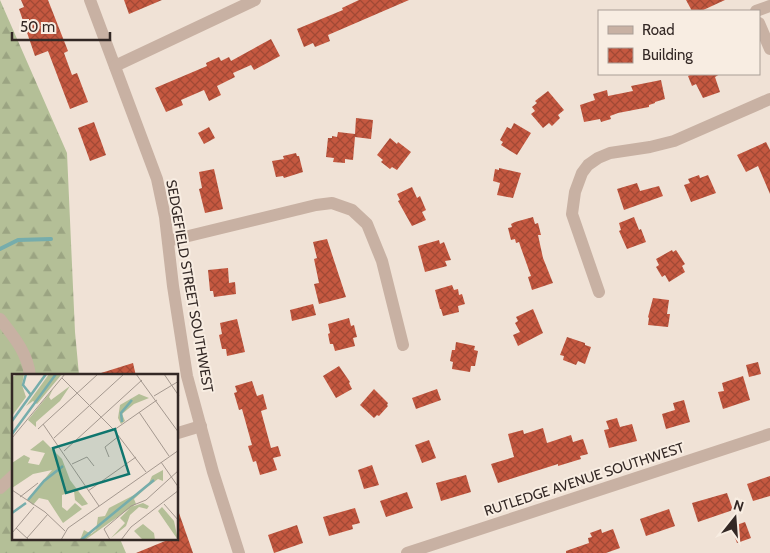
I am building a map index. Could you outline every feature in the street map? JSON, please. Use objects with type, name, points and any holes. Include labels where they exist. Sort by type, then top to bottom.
[{"type":"street","name":"SEDGEFIELD STREET SOUTHWEST","points":[[90,0],[157,179],[165,217],[172,286],[187,376],[213,472],[239,553]]},
{"type":"street","points":[[115,66],[255,0]]},
{"type":"street","points":[[758,10],[770,6]]},
{"type":"street","points":[[760,25],[770,49]]},
{"type":"street","points":[[599,292],[572,214],[574,192],[582,173],[588,165],[610,153],[674,141],[770,99]]},
{"type":"street","points":[[168,240],[332,203],[352,210],[367,224],[373,236],[382,261],[403,344]]},
{"type":"street","points":[[0,319],[21,347],[30,374]]},
{"type":"street","points":[[179,432],[201,426]]},
{"type":"street","name":"RUTLEDGE AVENUE SOUTHWEST","points":[[408,553],[770,434]]},
{"type":"street","points":[[0,488],[12,477]]},
{"type":"green space","points":[[0,0],[67,153],[75,332],[79,374],[12,374],[12,540],[120,540],[126,553],[0,553]]},
{"type":"building","points":[[21,0],[48,0],[68,51],[64,53],[72,75],[77,73],[88,102],[70,109],[48,51],[35,56],[19,9],[24,7]]},
{"type":"building","points":[[124,0],[162,0],[129,14]]},
{"type":"building","points":[[359,0],[409,0],[328,35],[330,41],[315,47],[313,43],[304,47],[297,29],[343,10],[342,8]]},
{"type":"building","points":[[686,0],[725,0],[703,10],[691,10]]},
{"type":"building","points":[[271,39],[280,56],[254,70],[251,65],[233,73],[235,77],[217,86],[221,95],[209,101],[204,90],[181,100],[183,105],[166,112],[155,88],[207,66],[206,63],[219,57],[221,61],[229,57],[231,61]]},
{"type":"building","points":[[718,75],[715,77],[720,92],[703,98],[696,84],[692,86],[688,76]]},
{"type":"building","points":[[661,80],[665,99],[649,105],[649,107],[618,113],[610,116],[611,119],[601,122],[600,119],[584,122],[580,105],[595,100],[593,94],[607,90],[608,96],[633,91],[631,86]]},
{"type":"building","points":[[548,91],[564,110],[558,115],[560,118],[552,126],[549,123],[543,128],[531,114],[535,111],[532,107],[537,103],[535,101]]},
{"type":"building","points":[[356,118],[373,120],[371,139],[355,137],[353,160],[345,159],[345,163],[333,162],[334,158],[326,157],[328,138],[332,138],[332,136],[337,137],[338,132],[355,134]]},
{"type":"building","points":[[94,122],[106,155],[90,161],[78,128]]},
{"type":"building","points":[[514,123],[531,133],[517,155],[501,145],[503,142],[500,140],[507,127],[511,129]]},
{"type":"building","points":[[209,127],[215,138],[204,144],[198,133]]},
{"type":"building","points":[[390,138],[411,152],[397,170],[392,167],[390,169],[381,162],[383,160],[377,155]]},
{"type":"building","points":[[766,142],[770,150],[770,194],[758,166],[746,172],[737,155]]},
{"type":"building","points":[[296,153],[299,156],[303,172],[284,178],[283,176],[276,177],[272,161],[284,159],[283,156]]},
{"type":"building","points":[[499,168],[521,173],[513,198],[497,195],[500,183],[493,181],[495,169],[499,170]]},
{"type":"building","points":[[214,169],[223,209],[205,213],[199,189],[202,188],[199,172]]},
{"type":"building","points":[[699,175],[700,178],[708,175],[716,193],[691,202],[684,185],[690,183],[688,179]]},
{"type":"building","points":[[637,183],[640,191],[659,186],[663,196],[624,210],[617,189]]},
{"type":"building","points":[[412,187],[417,198],[420,196],[426,210],[422,212],[426,220],[412,226],[398,201],[400,200],[397,194]]},
{"type":"building","points":[[533,217],[535,224],[538,223],[541,235],[538,235],[543,258],[553,283],[532,290],[528,277],[531,276],[519,242],[516,243],[515,239],[511,240],[508,228],[512,227],[511,224],[515,222]]},
{"type":"building","points":[[634,217],[646,242],[627,249],[619,231],[621,230],[619,223]]},
{"type":"building","points":[[327,239],[346,297],[319,304],[314,284],[319,283],[314,259],[317,258],[313,242]]},
{"type":"building","points":[[439,240],[440,244],[444,242],[451,260],[445,261],[447,266],[425,272],[418,246]]},
{"type":"building","points":[[672,250],[673,252],[676,250],[685,264],[682,266],[685,272],[669,282],[665,275],[662,277],[656,267],[659,265],[656,259]]},
{"type":"building","points":[[228,268],[229,283],[235,282],[236,294],[214,297],[213,291],[210,291],[208,270]]},
{"type":"building","points":[[452,285],[454,290],[458,289],[459,295],[462,294],[465,304],[458,306],[459,312],[443,316],[435,290]]},
{"type":"building","points":[[653,298],[669,300],[667,314],[670,314],[668,327],[648,325]]},
{"type":"building","points":[[313,304],[316,315],[292,321],[290,310]]},
{"type":"building","points":[[533,309],[543,333],[518,346],[513,335],[520,332],[515,323],[518,321],[516,317]]},
{"type":"building","points":[[349,318],[351,326],[354,325],[357,337],[353,338],[355,346],[335,351],[333,344],[330,344],[328,324]]},
{"type":"building","points":[[237,319],[245,352],[227,356],[226,349],[222,349],[219,335],[222,334],[220,323]]},
{"type":"building","points":[[567,337],[591,347],[585,364],[578,361],[576,365],[563,360],[564,356],[560,355]]},
{"type":"building","points":[[456,342],[475,346],[474,350],[478,351],[475,366],[471,366],[470,372],[452,369],[453,362],[450,361]]},
{"type":"building","points":[[758,362],[761,374],[749,377],[746,365]]},
{"type":"building","points":[[133,363],[136,374],[101,374]]},
{"type":"building","points":[[339,366],[350,382],[352,389],[336,398],[323,376]]},
{"type":"building","points":[[743,376],[750,400],[723,409],[718,392],[724,391],[722,383]]},
{"type":"building","points":[[252,381],[257,396],[263,394],[267,409],[261,411],[271,448],[278,446],[281,456],[273,458],[277,470],[260,475],[256,461],[253,462],[248,446],[252,445],[242,409],[239,410],[234,393],[237,392],[235,386]]},
{"type":"building","points":[[374,389],[388,403],[388,406],[379,416],[377,415],[374,418],[360,405]]},
{"type":"building","points":[[437,389],[441,400],[416,409],[412,398]]},
{"type":"building","points":[[684,400],[690,422],[666,429],[662,414],[675,410],[673,403]]},
{"type":"building","points":[[617,418],[620,427],[632,424],[637,441],[609,448],[604,430],[609,429],[606,421]]},
{"type":"building","points":[[543,428],[547,443],[571,435],[573,442],[583,439],[588,454],[580,456],[581,459],[558,466],[558,464],[498,483],[491,464],[514,457],[508,434],[523,430],[524,434]]},
{"type":"building","points":[[429,440],[436,458],[422,463],[415,445]]},
{"type":"building","points":[[372,465],[379,485],[364,489],[358,470]]},
{"type":"building","points":[[466,475],[471,492],[441,501],[436,483]]},
{"type":"building","points":[[770,476],[770,496],[753,501],[747,484]]},
{"type":"building","points":[[407,492],[413,508],[386,517],[380,501]]},
{"type":"building","points":[[727,493],[733,510],[698,522],[692,503]]},
{"type":"building","points":[[355,508],[360,523],[352,525],[353,529],[329,536],[323,517]]},
{"type":"building","points":[[669,509],[675,526],[646,536],[640,519]]},
{"type":"building","points":[[179,513],[193,553],[136,553],[168,540],[179,540]]},
{"type":"building","points":[[745,522],[751,538],[737,543],[731,527]]},
{"type":"building","points":[[297,525],[303,543],[274,553],[268,535]]},
{"type":"building","points":[[601,529],[602,533],[613,529],[620,548],[606,553],[566,553],[566,551],[589,543],[588,538],[592,537],[590,533]]},
{"type":"waterway","points":[[0,249],[18,240],[51,239]]}]
